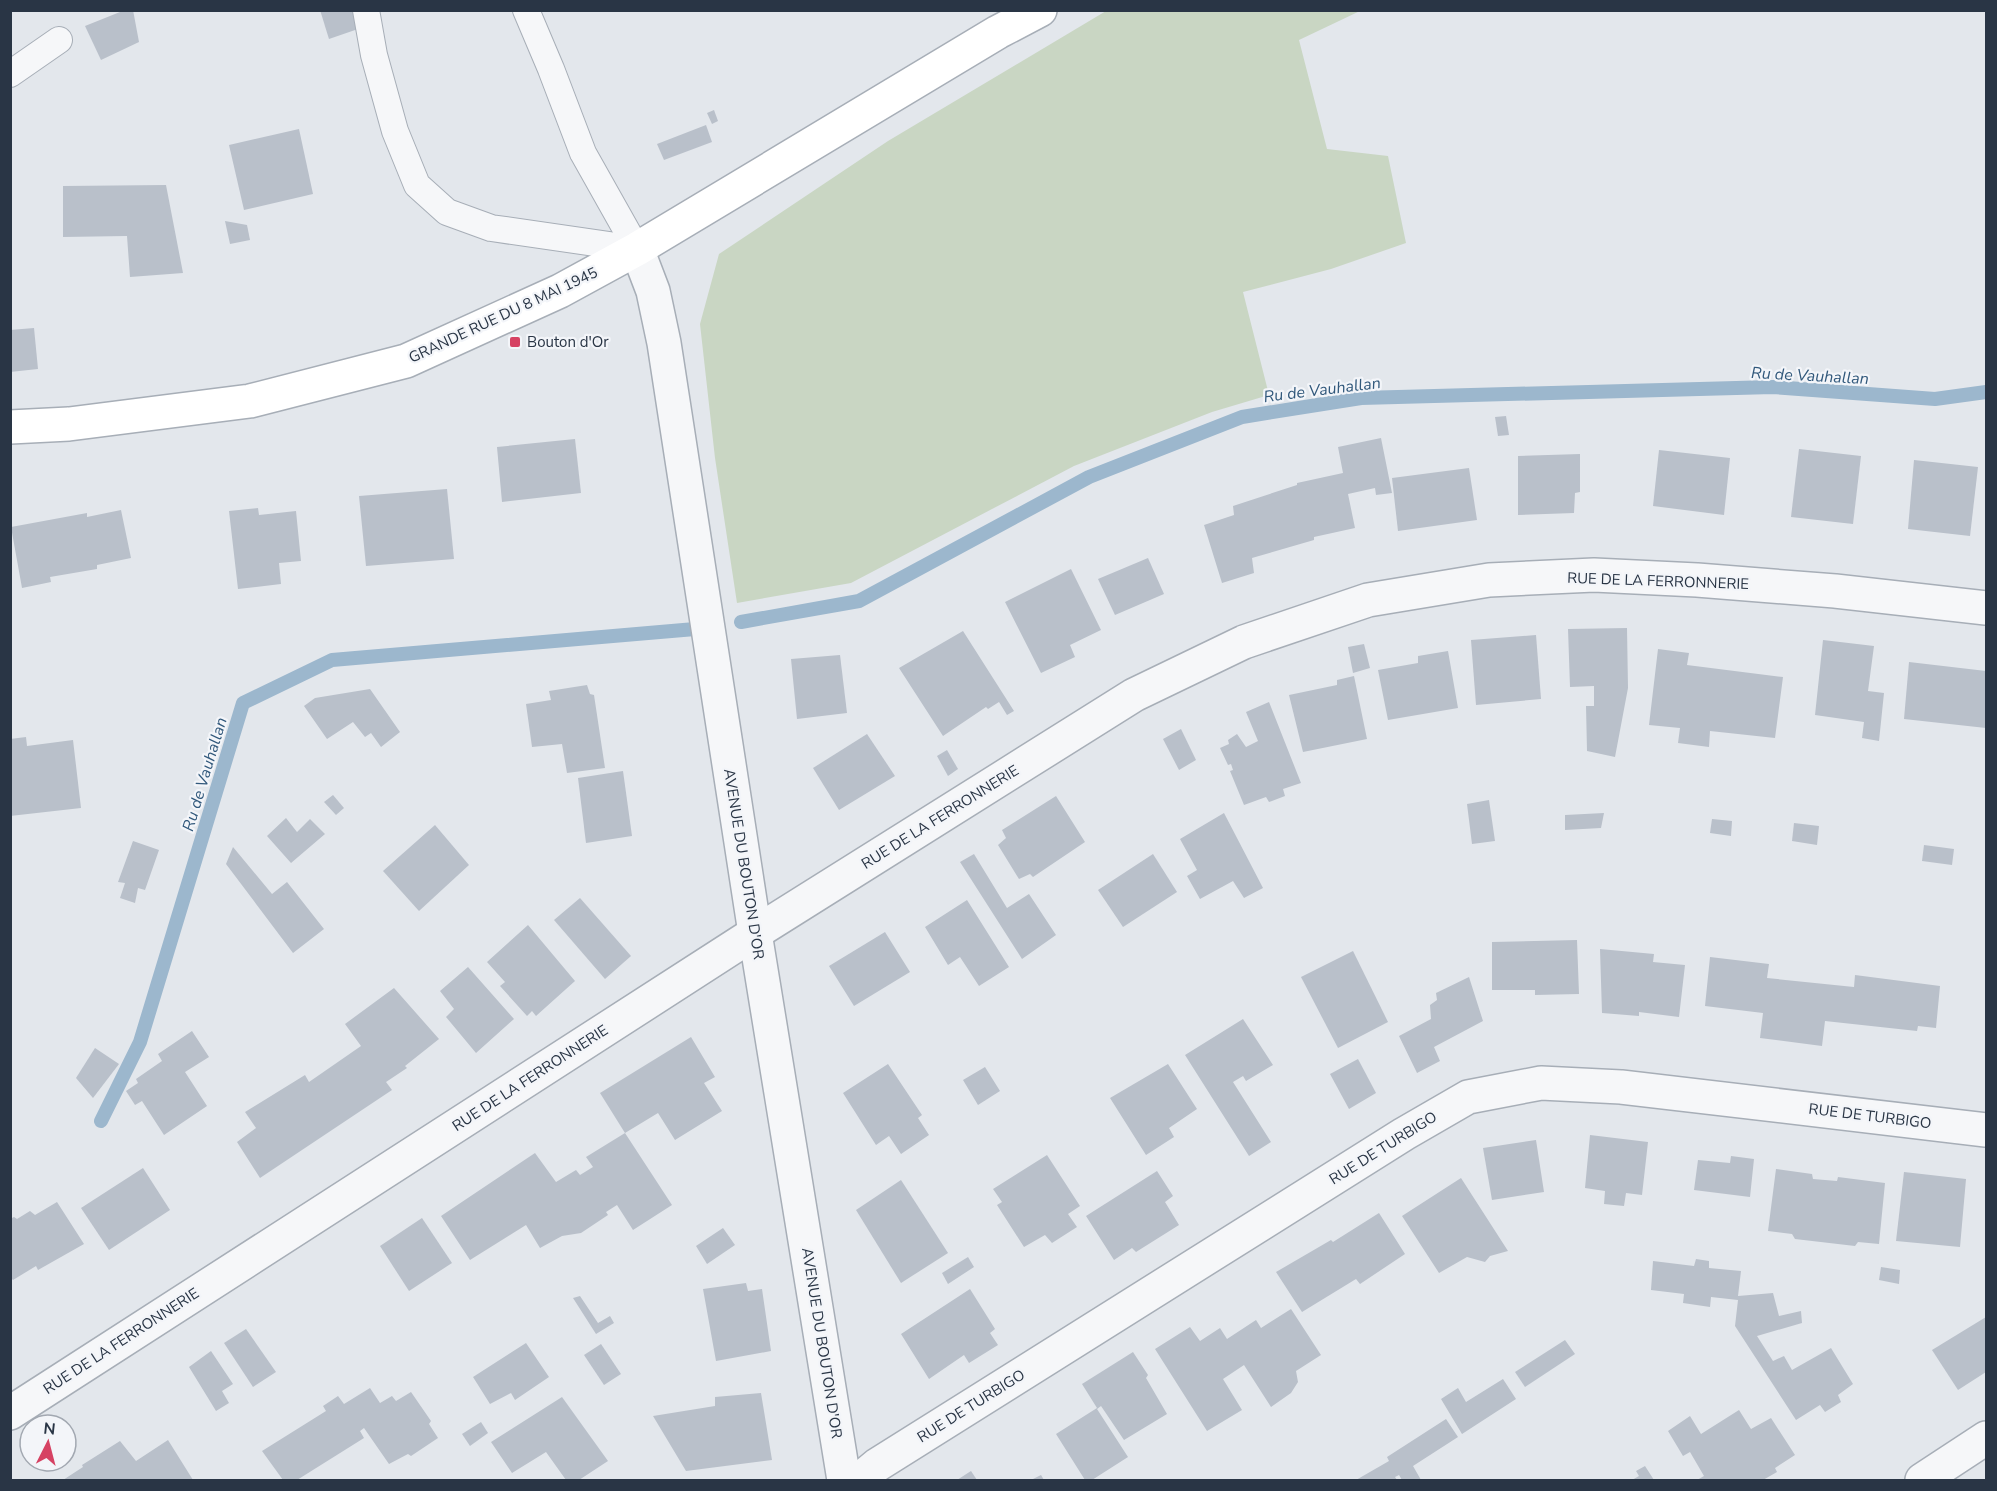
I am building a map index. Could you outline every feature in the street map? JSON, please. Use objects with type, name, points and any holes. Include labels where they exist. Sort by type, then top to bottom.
[{"type":"main road","name":"GRANDE RUE DU 8 MAI 1945","points":[[10,427],[69,424],[250,400],[406,361],[560,291],[638,249],[988,38],[1040,10]]},
{"type":"street","name":"AVENUE DU BOUTON D'OR","points":[[638,249],[653,291],[664,343],[755,933],[844,1480]]},
{"type":"street","name":"RUE DE LA FERRONNERIE","points":[[10,1413],[755,933],[1134,695],[1244,642],[1368,600],[1489,580],[1594,575],[1697,580],[1835,591],[1986,608]]},
{"type":"street","name":"RUE DE TURBIGO","points":[[859,1480],[877,1465],[1404,1134],[1468,1097],[1541,1083],[1621,1087],[1986,1130]]},
{"type":"street","points":[[1922,1480],[1986,1438]]},
{"type":"lane","points":[[366,10],[374,56],[395,131],[417,185],[447,212],[491,228],[638,249]]},
{"type":"lane","points":[[526,10],[583,153],[638,249]]},
{"type":"lane","points":[[10,74],[58,40]]},
{"type":"green space","points":[[1106,11],[1360,11],[1299,40],[1327,149],[1388,156],[1406,243],[1331,269],[1243,292],[1269,395],[1212,412],[1074,466],[851,583],[737,603],[715,458],[700,324],[719,254],[888,141]]},
{"type":"building","points":[[125,10],[133,10],[139,42],[101,60],[85,26]]},
{"type":"building","points":[[320,10],[352,10],[358,29],[329,39]]},
{"type":"building","points":[[714,110],[718,121],[712,124],[707,113]]},
{"type":"building","points":[[706,125],[712,142],[664,160],[657,144]]},
{"type":"building","points":[[299,129],[313,194],[244,210],[229,145]]},
{"type":"building","points":[[166,185],[183,273],[130,277],[127,236],[63,237],[63,186]]},
{"type":"building","points":[[225,221],[247,225],[250,240],[230,244]]},
{"type":"building","points":[[34,328],[38,369],[10,372],[10,330]]},
{"type":"building","points":[[1506,416],[1509,435],[1498,436],[1495,417]]},
{"type":"building","points":[[1381,438],[1392,493],[1376,495],[1375,488],[1348,494],[1355,528],[1314,537],[1314,540],[1252,558],[1254,573],[1222,583],[1204,525],[1234,515],[1233,506],[1297,485],[1297,483],[1343,473],[1338,447]]},
{"type":"building","points":[[575,439],[581,493],[502,502],[497,447]]},
{"type":"building","points":[[1799,449],[1861,456],[1853,524],[1791,517]]},
{"type":"building","points":[[1659,450],[1730,458],[1724,515],[1653,506]]},
{"type":"building","points":[[1580,454],[1580,492],[1575,493],[1574,513],[1518,515],[1518,456]]},
{"type":"building","points":[[1914,460],[1978,467],[1970,536],[1908,529]]},
{"type":"building","points":[[1469,468],[1477,520],[1398,531],[1392,478]]},
{"type":"building","points":[[447,489],[454,559],[366,566],[359,496]]},
{"type":"building","points":[[258,508],[259,515],[296,511],[301,561],[279,563],[281,584],[238,589],[229,511]]},
{"type":"building","points":[[121,510],[131,558],[97,565],[97,569],[50,577],[51,582],[22,588],[11,527],[87,513],[87,517]]},
{"type":"building","points":[[1148,558],[1164,594],[1115,615],[1098,579]]},
{"type":"building","points":[[1071,569],[1101,630],[1070,645],[1075,657],[1041,673],[1005,602]]},
{"type":"building","points":[[1627,628],[1628,688],[1615,757],[1587,751],[1586,706],[1594,706],[1594,686],[1570,687],[1568,629]]},
{"type":"building","points":[[963,631],[1014,711],[1007,715],[999,702],[988,709],[986,707],[943,736],[899,668]]},
{"type":"building","points":[[1536,635],[1541,699],[1476,705],[1471,640]]},
{"type":"building","points":[[1823,640],[1874,646],[1868,691],[1884,693],[1879,741],[1862,738],[1864,722],[1815,715]]},
{"type":"building","points":[[1364,644],[1370,668],[1353,673],[1348,647]]},
{"type":"building","points":[[1658,649],[1689,653],[1687,665],[1783,677],[1775,738],[1710,731],[1709,747],[1678,743],[1680,728],[1649,725]]},
{"type":"building","points":[[1448,651],[1458,708],[1388,720],[1378,670],[1418,663],[1418,656]]},
{"type":"building","points":[[840,655],[847,713],[797,719],[791,659]]},
{"type":"building","points":[[1909,662],[1986,671],[1986,728],[1904,719]]},
{"type":"building","points":[[1354,676],[1367,739],[1303,752],[1289,695],[1337,685],[1337,680]]},
{"type":"building","points":[[587,685],[590,694],[594,695],[605,768],[567,773],[562,744],[532,747],[526,704],[551,700],[549,691]]},
{"type":"building","points":[[370,689],[400,732],[381,747],[371,733],[365,737],[353,722],[327,739],[304,706],[315,698]]},
{"type":"building","points":[[1269,702],[1301,783],[1283,789],[1285,796],[1269,802],[1266,797],[1244,805],[1230,771],[1233,770],[1231,764],[1228,765],[1220,748],[1229,744],[1228,740],[1237,734],[1246,747],[1258,741],[1246,712]]},
{"type":"building","points":[[1181,729],[1196,760],[1179,770],[1163,739]]},
{"type":"building","points":[[867,734],[895,776],[839,810],[813,768]]},
{"type":"building","points":[[26,737],[27,746],[73,740],[81,808],[10,816],[10,739]]},
{"type":"building","points":[[947,750],[958,769],[948,776],[937,756]]},
{"type":"building","points":[[623,771],[632,836],[586,843],[578,778]]},
{"type":"building","points":[[333,795],[344,808],[336,815],[324,802]]},
{"type":"building","points":[[1056,796],[1085,842],[1033,877],[1030,874],[1019,879],[998,845],[1006,838],[1002,830]]},
{"type":"building","points":[[1489,800],[1495,841],[1472,844],[1467,804]]},
{"type":"building","points":[[1224,813],[1263,888],[1244,898],[1233,881],[1200,899],[1187,876],[1197,870],[1180,839]]},
{"type":"building","points":[[1604,813],[1601,828],[1565,830],[1565,815]]},
{"type":"building","points":[[286,818],[297,832],[310,819],[325,834],[291,863],[267,836]]},
{"type":"building","points":[[1712,819],[1732,821],[1731,836],[1710,833]]},
{"type":"building","points":[[1794,823],[1819,826],[1817,845],[1792,841]]},
{"type":"building","points":[[435,825],[469,865],[419,911],[383,871]]},
{"type":"building","points":[[133,841],[159,850],[145,890],[138,888],[135,903],[120,898],[125,883],[118,882]]},
{"type":"building","points":[[1924,845],[1954,849],[1952,865],[1922,861]]},
{"type":"building","points":[[233,847],[272,894],[287,882],[324,929],[293,953],[226,864]]},
{"type":"building","points":[[974,854],[1007,908],[1029,894],[1056,935],[1022,959],[960,862]]},
{"type":"building","points":[[1153,854],[1177,892],[1123,927],[1098,890]]},
{"type":"building","points":[[580,898],[631,956],[605,979],[554,920]]},
{"type":"building","points":[[967,900],[1009,967],[979,986],[960,957],[948,965],[925,927]]},
{"type":"building","points":[[528,925],[575,981],[536,1016],[532,1011],[527,1016],[500,986],[505,982],[487,962]]},
{"type":"building","points":[[885,932],[910,972],[854,1006],[829,966]]},
{"type":"building","points":[[1577,940],[1579,994],[1535,995],[1535,990],[1492,990],[1492,942]]},
{"type":"building","points":[[1600,949],[1654,954],[1653,962],[1685,965],[1679,1017],[1639,1012],[1639,1016],[1602,1013]]},
{"type":"building","points":[[1353,951],[1388,1022],[1338,1048],[1301,977]]},
{"type":"building","points":[[1710,957],[1769,964],[1767,978],[1854,987],[1855,975],[1940,986],[1936,1028],[1918,1026],[1917,1031],[1825,1021],[1822,1046],[1760,1038],[1763,1013],[1705,1006]]},
{"type":"building","points":[[468,967],[514,1019],[476,1053],[446,1017],[454,1009],[440,991]]},
{"type":"building","points":[[1469,977],[1483,1021],[1434,1047],[1440,1061],[1417,1073],[1399,1036],[1431,1019],[1430,1005],[1437,1000],[1436,993]]},
{"type":"building","points":[[394,988],[439,1039],[405,1066],[407,1068],[386,1082],[392,1090],[260,1178],[237,1142],[256,1128],[245,1112],[305,1075],[309,1082],[361,1046],[345,1024]]},
{"type":"building","points":[[1243,1019],[1273,1065],[1246,1081],[1243,1076],[1233,1082],[1271,1142],[1249,1156],[1185,1055]]},
{"type":"building","points":[[192,1031],[209,1057],[185,1072],[207,1106],[164,1135],[142,1101],[135,1105],[126,1091],[138,1083],[136,1079],[162,1061],[158,1054]]},
{"type":"building","points":[[691,1037],[715,1077],[704,1083],[722,1111],[675,1140],[658,1113],[625,1133],[600,1093]]},
{"type":"building","points":[[95,1048],[119,1064],[93,1098],[76,1078]]},
{"type":"building","points":[[1358,1059],[1376,1093],[1349,1109],[1330,1074]]},
{"type":"building","points":[[888,1064],[922,1115],[918,1118],[929,1135],[901,1154],[889,1136],[876,1145],[843,1093]]},
{"type":"building","points":[[1168,1064],[1197,1109],[1169,1128],[1174,1137],[1146,1155],[1110,1098]]},
{"type":"building","points":[[985,1067],[1000,1091],[978,1105],[963,1080]]},
{"type":"building","points":[[625,1133],[672,1205],[633,1230],[617,1205],[606,1212],[608,1215],[581,1233],[562,1236],[540,1248],[526,1225],[470,1260],[441,1216],[535,1153],[556,1182],[576,1170],[580,1175],[593,1167],[586,1157]]},
{"type":"building","points":[[1590,1135],[1648,1142],[1642,1195],[1626,1193],[1624,1206],[1604,1204],[1605,1191],[1585,1188]]},
{"type":"building","points":[[1536,1140],[1544,1192],[1492,1200],[1483,1148]]},
{"type":"building","points":[[1047,1155],[1080,1206],[1068,1214],[1077,1227],[1052,1243],[1045,1235],[1024,1247],[997,1205],[1002,1202],[993,1189]]},
{"type":"building","points":[[1731,1156],[1754,1159],[1750,1197],[1694,1190],[1698,1160],[1730,1163]]},
{"type":"building","points":[[143,1168],[170,1210],[109,1250],[81,1208]]},
{"type":"building","points":[[1776,1169],[1812,1174],[1813,1179],[1837,1181],[1838,1177],[1885,1183],[1879,1244],[1858,1242],[1855,1246],[1795,1239],[1792,1234],[1768,1231]]},
{"type":"building","points":[[1157,1171],[1173,1196],[1165,1202],[1179,1225],[1136,1252],[1132,1248],[1114,1260],[1086,1216]]},
{"type":"building","points":[[1904,1172],[1966,1179],[1960,1247],[1896,1241]]},
{"type":"building","points":[[1461,1178],[1508,1251],[1490,1256],[1485,1262],[1467,1257],[1439,1273],[1402,1216]]},
{"type":"building","points":[[901,1180],[948,1253],[901,1283],[856,1210]]},
{"type":"building","points":[[57,1202],[84,1244],[38,1270],[36,1266],[13,1280],[10,1277],[10,1219],[14,1217],[17,1219],[30,1211],[35,1215]]},
{"type":"building","points":[[1379,1213],[1405,1254],[1360,1284],[1356,1279],[1302,1312],[1276,1272],[1331,1240],[1333,1242]]},
{"type":"building","points":[[422,1218],[452,1263],[409,1291],[380,1246]]},
{"type":"building","points":[[723,1228],[735,1245],[707,1264],[696,1246]]},
{"type":"building","points":[[968,1257],[974,1267],[948,1284],[942,1273]]},
{"type":"building","points":[[1696,1259],[1709,1261],[1709,1268],[1741,1271],[1738,1296],[1773,1293],[1779,1316],[1801,1311],[1802,1323],[1757,1336],[1773,1361],[1784,1356],[1792,1370],[1831,1348],[1853,1384],[1838,1395],[1841,1402],[1825,1412],[1820,1405],[1796,1420],[1735,1326],[1738,1300],[1711,1297],[1710,1307],[1683,1303],[1684,1294],[1651,1290],[1653,1261],[1694,1266]]},
{"type":"building","points":[[1881,1267],[1900,1270],[1899,1284],[1879,1280]]},
{"type":"building","points":[[746,1283],[748,1291],[762,1289],[771,1351],[716,1361],[703,1289]]},
{"type":"building","points":[[970,1289],[995,1329],[990,1333],[998,1345],[969,1363],[964,1355],[929,1379],[901,1334]]},
{"type":"building","points":[[580,1296],[598,1323],[610,1316],[614,1323],[596,1334],[573,1298]]},
{"type":"building","points":[[1291,1309],[1321,1355],[1296,1371],[1298,1382],[1291,1393],[1271,1407],[1244,1365],[1223,1379],[1242,1410],[1207,1431],[1155,1349],[1190,1327],[1200,1341],[1220,1328],[1227,1339],[1256,1320],[1261,1328]]},
{"type":"building","points":[[1986,1317],[1986,1372],[1958,1390],[1932,1350]]},
{"type":"building","points":[[246,1329],[276,1372],[253,1387],[224,1343]]},
{"type":"building","points":[[1565,1340],[1575,1354],[1525,1387],[1515,1372]]},
{"type":"building","points":[[526,1343],[549,1377],[515,1400],[511,1393],[490,1404],[473,1377]]},
{"type":"building","points":[[601,1344],[621,1374],[604,1385],[584,1355]]},
{"type":"building","points":[[211,1351],[233,1384],[222,1391],[229,1403],[216,1411],[189,1367]]},
{"type":"building","points":[[1133,1352],[1148,1375],[1146,1378],[1167,1414],[1124,1440],[1101,1406],[1097,1409],[1128,1457],[1092,1480],[1085,1480],[1056,1434],[1097,1408],[1082,1384]]},
{"type":"building","points":[[1503,1379],[1516,1399],[1462,1434],[1441,1399],[1458,1388],[1466,1402]]},
{"type":"building","points":[[370,1388],[380,1403],[392,1396],[396,1401],[411,1392],[431,1421],[429,1424],[438,1438],[411,1456],[408,1454],[389,1464],[364,1428],[360,1431],[364,1438],[297,1480],[283,1480],[262,1451],[326,1411],[323,1406],[338,1396],[344,1404]]},
{"type":"building","points":[[761,1393],[772,1460],[686,1471],[653,1416],[715,1406],[715,1397]]},
{"type":"building","points":[[562,1397],[608,1461],[579,1480],[566,1480],[546,1452],[512,1473],[491,1442]]},
{"type":"building","points":[[1739,1410],[1751,1429],[1771,1418],[1795,1455],[1775,1468],[1777,1472],[1763,1480],[1697,1480],[1704,1476],[1690,1452],[1683,1456],[1668,1431],[1690,1416],[1701,1434]]},
{"type":"building","points":[[1446,1419],[1458,1437],[1413,1466],[1421,1480],[1402,1480],[1399,1475],[1395,1477],[1397,1480],[1356,1480],[1389,1461],[1387,1457]]},
{"type":"building","points":[[481,1422],[488,1433],[470,1446],[462,1434]]},
{"type":"building","points":[[168,1440],[193,1480],[63,1480],[78,1473],[82,1465],[120,1441],[136,1461]]},
{"type":"building","points":[[1645,1466],[1654,1480],[1632,1480],[1639,1476],[1636,1471]]},
{"type":"building","points":[[971,1471],[977,1480],[957,1480]]},
{"type":"building","points":[[1041,1475],[1044,1480],[1031,1480]]},
{"type":"waterway","name":"Ru de Vauhallan","points":[[741,622],[859,601],[1089,477],[1242,417],[1361,398],[1773,387],[1935,399],[1986,392]]},
{"type":"waterway","name":"Ru de Vauhallan","points":[[101,1121],[140,1042],[243,703],[332,660],[695,629]]},
{"type":"place","name":"Bouton d'Or","points":[[515,342]]}]
